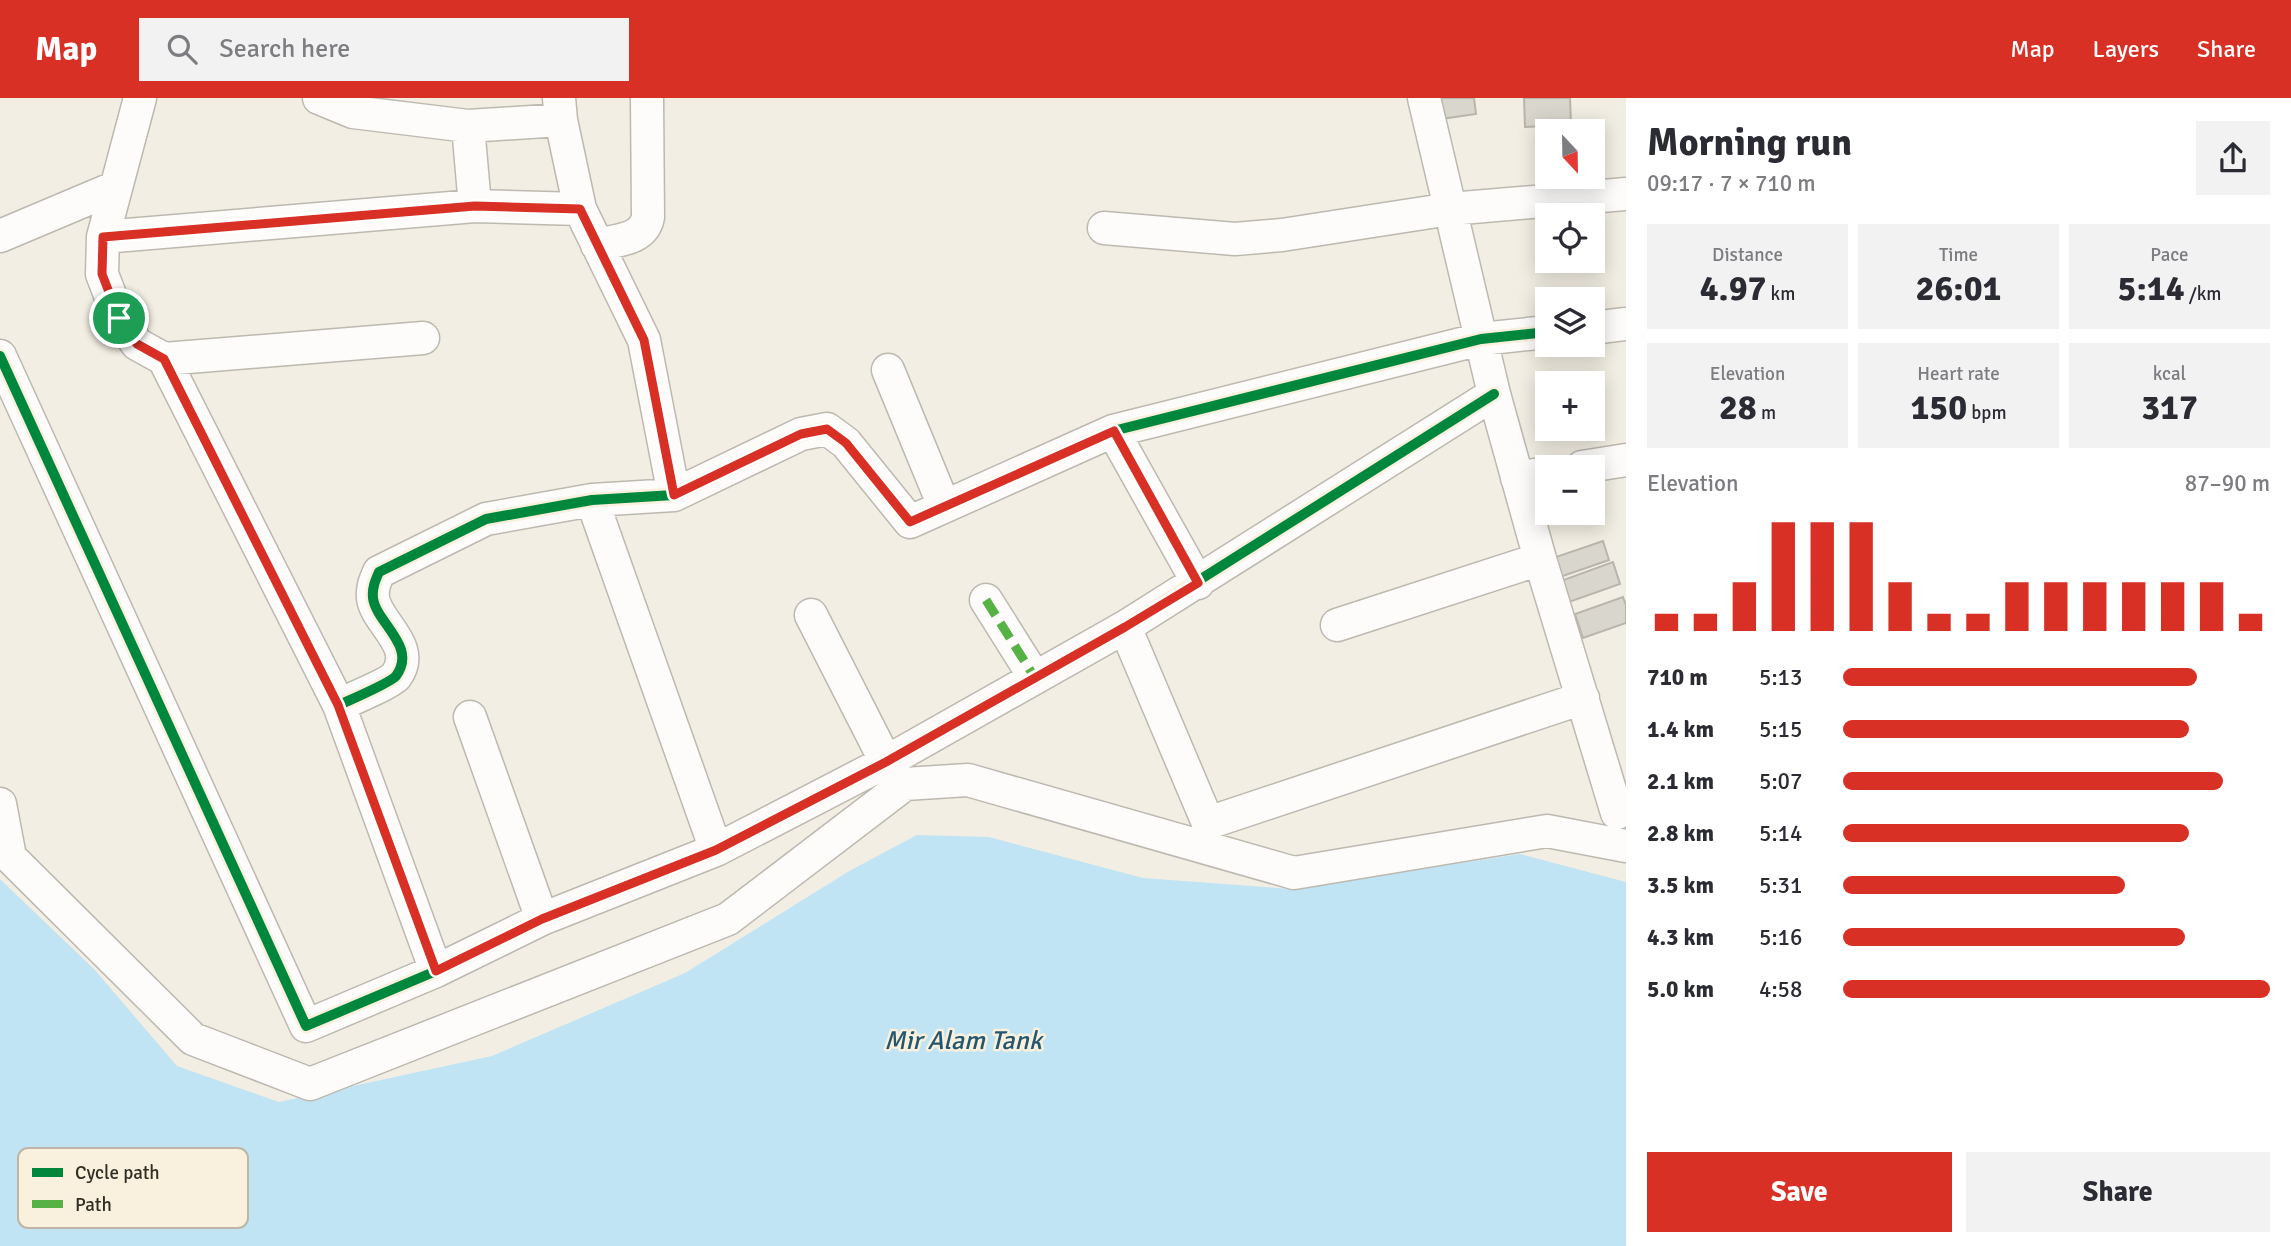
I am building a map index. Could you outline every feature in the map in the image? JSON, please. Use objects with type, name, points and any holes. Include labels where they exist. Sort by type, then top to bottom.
[{"type":"street","points":[[140,98],[103,237],[102,274],[119,318],[137,344],[164,359],[423,338]]},
{"type":"street","points":[[319,98],[353,112],[468,126],[560,109],[580,209],[644,340],[674,495]]},
{"type":"street","points":[[597,245],[638,234],[646,227],[647,98]]},
{"type":"street","points":[[1424,98],[1494,394],[1532,476],[1541,559],[1617,813]]},
{"type":"street","points":[[468,126],[475,206]]},
{"type":"street","points":[[0,236],[114,188]]},
{"type":"street","points":[[1104,228],[1235,239],[1282,235],[1450,209],[1626,194]]},
{"type":"street","points":[[103,237],[475,206],[580,209]]},
{"type":"street","points":[[1605,326],[1626,324]]},
{"type":"street","points":[[338,705],[395,677],[403,661],[399,643],[373,601],[373,585],[379,572],[486,519],[592,500],[674,495],[801,434],[827,429],[846,443],[910,522],[1114,431],[1481,339],[1535,333]]},
{"type":"street","points":[[0,356],[306,1026],[436,971],[542,919],[716,850],[886,762],[1198,583],[1494,394]]},
{"type":"street","points":[[164,359],[338,705],[436,971]]},
{"type":"street","points":[[888,370],[944,506]]},
{"type":"street","points":[[1114,431],[1198,583]]},
{"type":"street","points":[[1605,463],[1626,460]]},
{"type":"street","points":[[592,500],[716,850]]},
{"type":"street","points":[[1337,625],[1541,559]]},
{"type":"street","points":[[986,600],[1035,678]]},
{"type":"street","points":[[811,615],[886,762]]},
{"type":"street","points":[[1125,627],[1208,823],[1583,698]]},
{"type":"street","points":[[470,717],[542,919]]},
{"type":"street","points":[[0,804],[10,857],[193,1039],[310,1084],[728,919],[905,784],[968,780],[1294,873],[1547,831],[1626,846]]},
{"type":"water","name":"Mir Alam Tank","points":[[917,835],[989,837],[1143,878],[1291,889],[1520,854],[1626,882],[1626,1246],[0,1246],[0,879],[95,970],[177,1066],[279,1102],[492,1056],[685,973],[851,870]]},
{"type":"building","points":[[1439,98],[1474,98],[1476,114],[1441,119]]},
{"type":"building","points":[[1524,98],[1570,98],[1571,119],[1535,119],[1535,127],[1525,127]]},
{"type":"building","points":[[1603,541],[1609,560],[1557,578],[1550,559]]},
{"type":"building","points":[[1613,562],[1620,584],[1566,603],[1558,582]]},
{"type":"building","points":[[1623,597],[1626,623],[1583,638],[1575,614]]},
{"type":"marked path","points":[[986,600],[1035,678]]},
{"type":"cycle path","points":[[339,705],[392,679],[401,665],[399,645],[381,617],[373,598],[379,572],[486,519],[592,500],[674,495],[801,434],[827,429],[846,443],[910,522],[1113,431],[1481,339],[1535,333]]},
{"type":"cycle path","points":[[0,356],[306,1026],[436,971],[542,919],[716,850],[886,762],[1125,627],[1494,394]]},
{"type":"route","points":[[475,206],[580,209],[644,340],[674,495],[801,434],[827,429],[846,443],[910,522],[1114,431],[1198,583],[886,762],[716,850],[542,919],[436,971],[338,705],[164,359],[137,344],[119,318],[102,274],[103,237],[475,206]]}]
